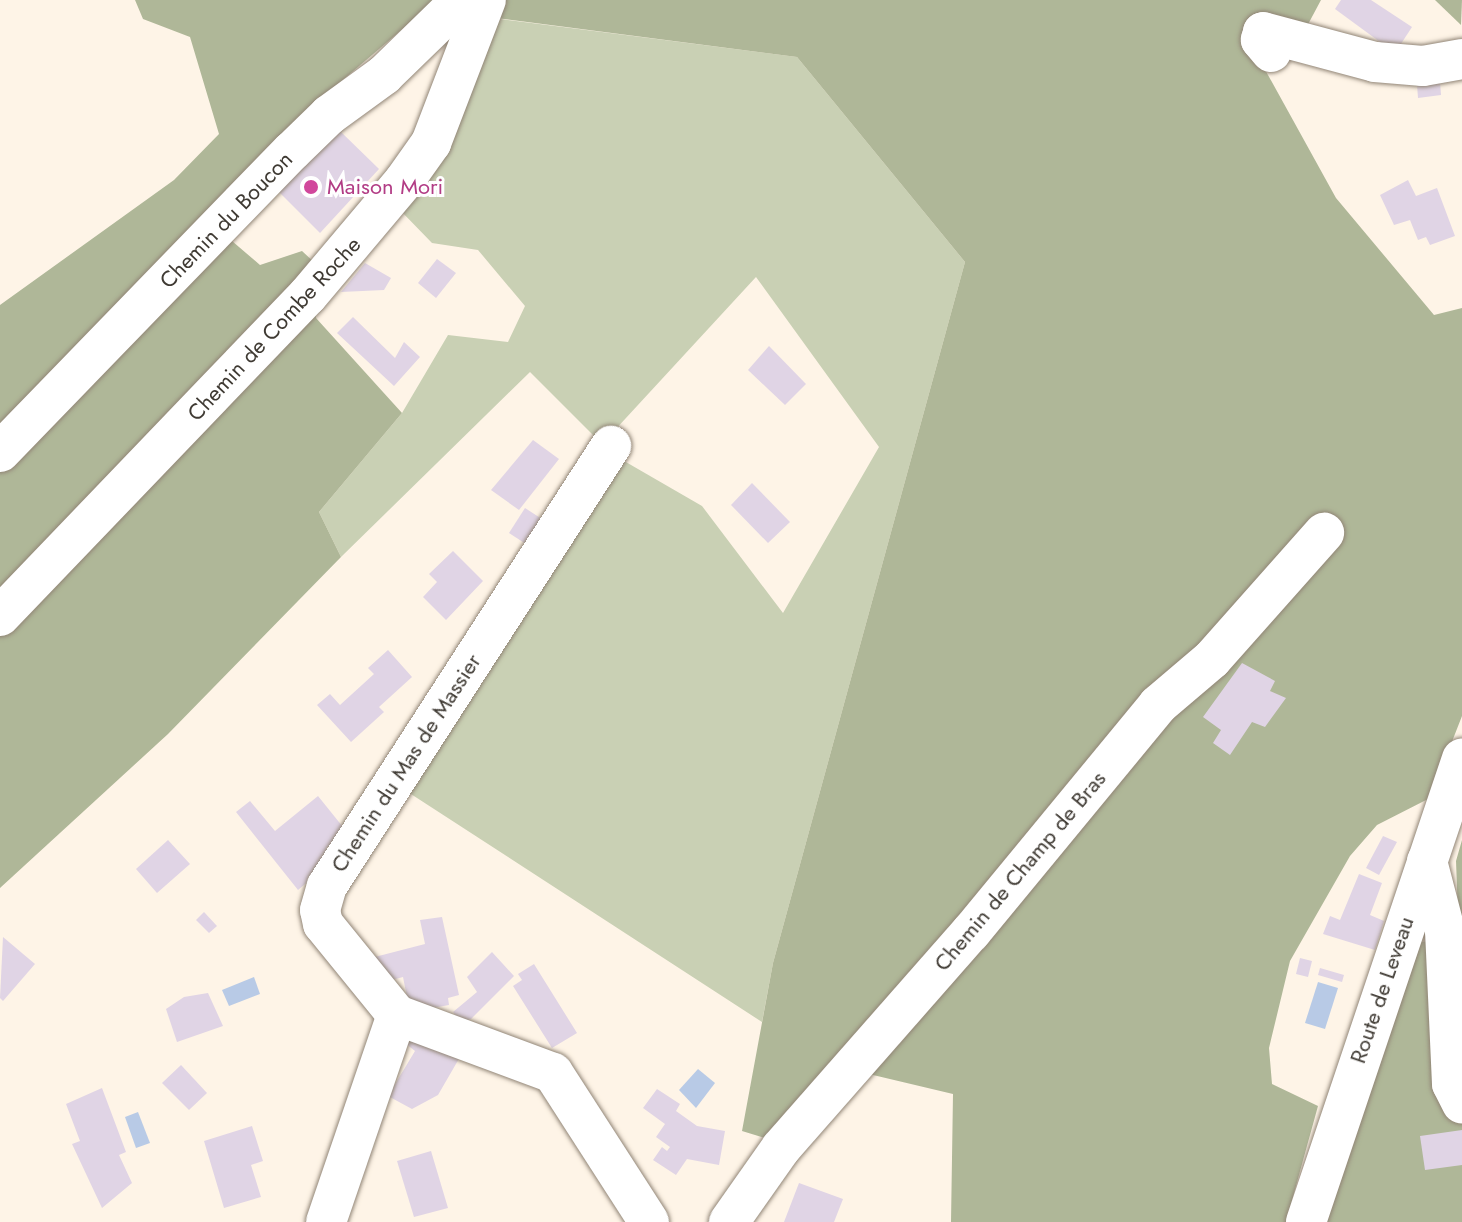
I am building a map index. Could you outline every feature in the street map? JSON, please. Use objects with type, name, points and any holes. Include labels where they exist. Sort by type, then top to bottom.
[{"type":"street","name":"Chemin du Boucon","points":[[0,452],[292,151],[329,115],[384,75],[461,0]]},
{"type":"street","name":"Chemin de Combe Roche","points":[[0,616],[308,295],[404,181],[431,143],[486,0]]},
{"type":"street","points":[[1271,52],[1261,40],[1263,32],[1375,62],[1423,66],[1462,59]]},
{"type":"street","name":"Chemin du Mas de Massier","points":[[397,1015],[323,924],[320,910],[327,886],[611,446]]},
{"type":"street","name":"Chemin de Champ de Bras","points":[[729,1222],[781,1148],[971,932],[1158,705],[1212,659],[1324,533]]},
{"type":"street","name":"Route de Leveau","points":[[1306,1222],[1462,759]]},
{"type":"street","points":[[1427,861],[1445,930],[1452,1084],[1462,1104]]},
{"type":"street","points":[[326,1222],[397,1015],[553,1073],[649,1222]]},
{"type":"green space","points":[[135,0],[1321,0],[1305,30],[1247,37],[1336,198],[1434,315],[1462,308],[1462,716],[1430,798],[1377,825],[1350,856],[1290,961],[1269,1048],[1272,1084],[1318,1106],[1286,1222],[951,1222],[953,1094],[831,1065],[778,1142],[742,1131],[773,963],[965,262],[797,57],[426,9],[338,84],[232,241],[260,265],[302,251],[316,264],[316,318],[402,413],[319,512],[341,557],[168,734],[0,888],[0,305],[174,180],[219,134],[190,37],[143,19]]},
{"type":"green space","points":[[1435,0],[1462,0],[1461,25]]},
{"type":"green space","points":[[492,18],[797,57],[965,262],[773,963],[762,1022],[397,785],[612,454],[702,506],[783,613],[879,447],[756,277],[602,444],[530,372],[341,557],[319,512],[402,413],[448,335],[508,342],[525,306],[478,250],[432,243],[398,208]]},
{"type":"green space","points":[[1462,840],[1462,1222],[1326,1222],[1417,942],[1459,940],[1456,861]]},
{"type":"water","points":[[254,977],[260,994],[229,1006],[222,990]]},
{"type":"water","points":[[1318,982],[1338,988],[1325,1029],[1305,1023]]},
{"type":"water","points":[[698,1069],[715,1083],[696,1108],[679,1090]]},
{"type":"water","points":[[138,1112],[150,1143],[136,1148],[125,1117]]},
{"type":"building","points":[[1341,0],[1371,0],[1412,27],[1395,53],[1335,9]]},
{"type":"building","points":[[1439,69],[1441,95],[1418,98],[1416,70]]},
{"type":"building","points":[[339,130],[379,169],[320,233],[278,191]]},
{"type":"building","points":[[1408,180],[1416,196],[1437,188],[1455,236],[1430,245],[1426,237],[1418,240],[1410,220],[1394,225],[1380,195]]},
{"type":"building","points":[[437,259],[456,273],[436,298],[418,283]]},
{"type":"building","points":[[365,263],[391,278],[384,290],[341,292]]},
{"type":"building","points":[[353,317],[395,358],[404,342],[420,357],[394,386],[337,333]]},
{"type":"building","points":[[769,346],[806,384],[785,405],[748,370]]},
{"type":"building","points":[[533,440],[559,459],[519,510],[491,490]]},
{"type":"building","points":[[752,483],[790,522],[768,543],[731,505]]},
{"type":"building","points":[[525,508],[545,521],[529,546],[509,533]]},
{"type":"building","points":[[453,551],[483,581],[446,620],[423,597],[437,582],[429,574]]},
{"type":"building","points":[[388,650],[412,677],[379,707],[384,712],[351,742],[317,705],[330,694],[340,705],[374,674],[368,668]]},
{"type":"building","points":[[1242,663],[1275,681],[1270,691],[1286,698],[1265,727],[1252,722],[1230,755],[1213,743],[1221,730],[1203,717]]},
{"type":"building","points":[[318,796],[347,832],[326,848],[332,856],[324,868],[298,890],[236,812],[250,801],[275,831]]},
{"type":"building","points":[[1383,836],[1397,842],[1379,875],[1366,868]]},
{"type":"building","points":[[168,840],[190,864],[157,893],[136,869]]},
{"type":"building","points":[[1359,874],[1382,883],[1370,915],[1384,921],[1375,950],[1323,934],[1330,916],[1340,920]]},
{"type":"building","points":[[204,912],[217,926],[209,933],[196,920]]},
{"type":"building","points":[[442,917],[459,995],[448,998],[449,1005],[410,1012],[403,977],[384,982],[367,959],[425,944],[420,920]]},
{"type":"building","points":[[3,937],[35,964],[3,1001],[0,998]]},
{"type":"building","points":[[492,952],[514,976],[471,1019],[461,1022],[453,1012],[477,992],[467,977]]},
{"type":"building","points":[[1300,958],[1312,961],[1308,977],[1296,974]]},
{"type":"building","points":[[534,964],[577,1033],[552,1048],[513,986],[522,980],[518,974]]},
{"type":"building","points":[[1320,968],[1344,975],[1342,982],[1318,975]]},
{"type":"building","points":[[208,993],[223,1026],[177,1042],[166,1009],[184,997]]},
{"type":"building","points":[[413,1028],[460,1057],[438,1095],[412,1109],[388,1096],[415,1051],[405,1043]]},
{"type":"building","points":[[181,1065],[207,1093],[189,1110],[162,1083]]},
{"type":"building","points":[[102,1088],[126,1152],[119,1155],[132,1183],[102,1208],[72,1144],[80,1141],[66,1104]]},
{"type":"building","points":[[657,1089],[680,1104],[676,1111],[697,1126],[725,1131],[719,1165],[687,1159],[676,1175],[653,1160],[662,1147],[667,1151],[670,1147],[656,1137],[665,1124],[643,1108]]},
{"type":"building","points":[[252,1126],[263,1161],[251,1165],[261,1197],[224,1208],[204,1141]]},
{"type":"building","points":[[1462,1130],[1462,1165],[1425,1170],[1420,1136]]},
{"type":"building","points":[[431,1151],[448,1208],[414,1217],[397,1161]]},
{"type":"building","points":[[799,1183],[843,1199],[834,1222],[784,1222]]},
{"type":"place","name":"Maison Mori","points":[[311,187]]}]
